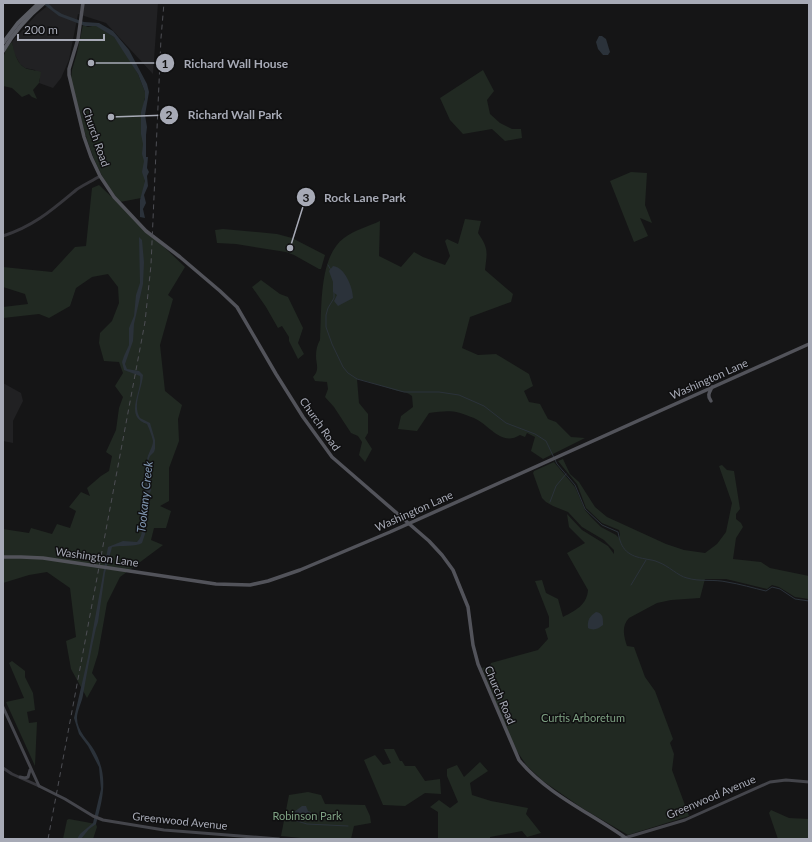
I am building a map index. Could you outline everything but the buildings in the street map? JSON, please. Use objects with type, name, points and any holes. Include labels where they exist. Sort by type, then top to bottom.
[{"type":"highway","points":[[3,43],[18,23],[42,3]]},
{"type":"highway","points":[[3,51],[18,29],[42,3]]},
{"type":"main road","name":"Church Road","points":[[83,3],[80,26],[69,75],[84,137],[100,176],[114,197],[146,231],[209,281],[237,307],[276,374],[328,453],[438,550],[454,570],[468,607],[473,645],[478,664],[519,760],[544,785],[626,838]]},
{"type":"main road","name":"Washington Lane","points":[[3,557],[21,557],[67,562],[216,584],[250,585],[280,578],[538,466],[809,344]]},
{"type":"main road","points":[[711,401],[708,395],[712,387]]},
{"type":"main road","points":[[3,707],[39,786]]},
{"type":"main road","points":[[20,777],[28,777],[30,769]]},
{"type":"main road","name":"Greenwood Avenue","points":[[621,839],[685,820],[770,782],[781,780],[809,782]]},
{"type":"main road","name":"Greenwood Avenue","points":[[39,786],[99,818],[164,830],[279,839]]},
{"type":"street","points":[[3,236],[42,218],[56,208],[77,189],[100,176]]},
{"type":"street","points":[[3,768],[39,786]]},
{"type":"shaded area","points":[[42,3],[48,3],[62,14],[84,22],[99,23],[113,31],[129,50],[147,84],[149,92],[145,115],[147,127],[146,157],[148,157],[147,168],[149,172],[147,176],[148,186],[144,195],[146,203],[143,209],[145,218],[140,217],[140,200],[145,181],[142,172],[144,161],[142,154],[143,144],[141,134],[141,112],[145,92],[138,74],[114,37],[96,26],[85,26],[59,16]]},
{"type":"shaded area","points":[[51,3],[158,3],[153,74],[106,23],[78,14],[69,60],[61,78],[53,88],[39,83],[40,79],[35,70],[25,68],[20,64],[14,53],[12,42],[36,15]]},
{"type":"shaded area","points":[[599,36],[606,39],[610,52],[608,55],[603,55],[598,49],[596,42]]},
{"type":"shaded area","points":[[139,237],[142,240],[144,262],[143,284],[134,324],[133,341],[125,364],[127,369],[139,371],[143,375],[137,408],[140,418],[150,423],[155,440],[154,452],[148,461],[151,470],[151,490],[149,496],[146,531],[142,543],[112,547],[105,573],[98,622],[77,718],[77,723],[81,731],[99,760],[102,769],[103,787],[101,805],[96,824],[89,829],[81,839],[77,839],[80,834],[93,823],[101,789],[99,767],[88,746],[79,734],[74,718],[88,657],[108,547],[123,541],[137,542],[141,537],[141,522],[144,516],[145,507],[147,458],[153,444],[147,424],[140,420],[136,415],[135,409],[140,376],[124,370],[122,362],[129,345],[129,328],[134,316],[136,295],[140,283]]},
{"type":"shaded area","points":[[333,266],[337,267],[345,274],[353,294],[353,298],[338,306],[334,301],[337,295],[333,292],[333,282],[329,271]]},
{"type":"shaded area","points":[[3,383],[21,393],[23,401],[13,421],[13,443],[3,441]]},
{"type":"shaded area","points":[[596,612],[600,613],[602,616],[603,625],[596,629],[588,628],[589,618]]},
{"type":"shaded area","points":[[302,806],[306,806],[308,811],[311,812],[309,820],[300,821],[294,817],[294,812]]},
{"type":"green space","points":[[83,25],[88,27],[96,25],[114,37],[138,74],[145,92],[145,187],[141,198],[120,202],[101,174],[88,144],[71,79]]},
{"type":"green space","points":[[12,42],[19,63],[27,69],[41,72],[39,83],[33,90],[37,99],[29,94],[22,97],[12,88],[3,86],[4,56],[8,46]]},
{"type":"green space","points":[[483,70],[494,91],[487,100],[490,114],[500,123],[512,129],[521,129],[522,138],[505,141],[492,129],[463,134],[450,120],[440,98]]},
{"type":"green space","points":[[631,172],[647,173],[645,205],[652,223],[640,218],[648,236],[634,242],[610,181]]},
{"type":"green space","points":[[99,185],[185,267],[168,295],[173,299],[160,345],[165,391],[182,405],[178,419],[179,441],[169,468],[169,501],[160,506],[171,511],[166,528],[154,528],[151,540],[163,545],[120,577],[107,603],[98,654],[92,673],[97,680],[87,698],[71,669],[66,641],[76,637],[70,588],[47,572],[29,575],[3,583],[3,529],[29,533],[31,528],[52,534],[57,524],[70,528],[76,511],[69,507],[81,492],[90,496],[87,488],[109,471],[112,456],[106,452],[116,430],[119,408],[123,397],[115,386],[123,373],[119,362],[104,361],[99,343],[100,333],[112,321],[119,303],[118,287],[108,274],[92,277],[76,288],[70,306],[49,318],[39,314],[3,318],[3,307],[28,304],[25,294],[3,287],[3,267],[52,272],[75,247],[86,246],[92,188]]},
{"type":"green space","points":[[465,219],[481,221],[478,233],[486,247],[485,270],[513,294],[511,302],[470,317],[462,348],[478,355],[496,354],[529,374],[533,386],[524,391],[529,402],[540,404],[548,419],[556,422],[571,437],[585,438],[543,459],[531,451],[535,437],[527,433],[525,437],[520,435],[513,438],[501,437],[480,421],[462,413],[447,411],[429,413],[417,431],[398,429],[401,416],[413,407],[412,396],[405,392],[357,379],[359,403],[368,414],[368,433],[365,438],[372,449],[365,462],[359,455],[362,442],[358,436],[351,433],[334,407],[325,397],[328,389],[327,382],[315,381],[313,377],[317,369],[316,354],[317,346],[320,340],[323,285],[330,258],[336,247],[348,235],[380,221],[379,256],[401,267],[414,252],[445,265],[450,256],[445,241],[447,239],[458,244]]},
{"type":"green space","points":[[223,229],[277,234],[292,238],[325,255],[321,269],[286,252],[236,244],[217,243],[215,230]]},
{"type":"green space","points":[[261,280],[280,294],[288,297],[303,328],[298,343],[304,354],[298,359],[289,341],[289,337],[282,326],[278,328],[252,287]]},
{"type":"green space","name":"Curtis Arboretum","points":[[563,459],[570,474],[579,482],[595,507],[607,517],[666,544],[684,550],[705,553],[717,544],[726,532],[732,503],[719,466],[722,465],[727,470],[734,471],[740,509],[736,514],[736,519],[743,527],[736,538],[733,559],[761,562],[770,568],[809,576],[809,599],[795,597],[779,587],[772,585],[767,589],[726,579],[705,579],[700,598],[671,600],[657,603],[626,621],[624,632],[627,646],[634,647],[645,677],[655,691],[673,739],[670,743],[674,754],[672,770],[689,816],[628,835],[582,808],[543,781],[527,766],[514,747],[482,668],[490,666],[491,663],[538,650],[548,639],[545,629],[549,627],[549,617],[535,581],[542,580],[546,593],[558,599],[563,617],[576,610],[583,604],[588,590],[567,553],[585,543],[569,527],[567,514],[582,530],[608,546],[614,554],[614,550],[604,540],[582,527],[568,512],[553,506],[542,498],[533,473],[534,471],[554,462],[575,487],[585,510],[601,527],[619,538],[619,530],[602,523],[586,508],[577,484],[558,461]]},
{"type":"green space","points":[[12,661],[25,671],[25,677],[33,693],[35,710],[27,712],[29,723],[37,722],[35,766],[6,702],[24,698],[9,663]]},
{"type":"green space","points":[[384,749],[394,749],[400,761],[402,761],[405,766],[415,766],[425,781],[440,779],[441,794],[425,793],[405,806],[383,805],[364,760],[375,755],[383,765],[391,763]]},
{"type":"green space","points":[[480,762],[488,771],[470,783],[472,795],[491,801],[528,808],[526,814],[541,833],[527,837],[522,831],[490,837],[490,839],[438,839],[438,812],[430,807],[439,800],[450,808],[458,802],[447,776],[447,769],[457,765],[464,777]]},
{"type":"green space","name":"Robinson Park","points":[[308,792],[321,795],[325,804],[365,805],[370,816],[371,823],[354,826],[351,839],[311,839],[281,836],[289,795]]},
{"type":"green space","points":[[771,810],[789,818],[809,819],[809,839],[778,839],[769,813]]},
{"type":"green space","points":[[69,819],[96,824],[97,827],[93,839],[63,839],[67,820]]},
{"type":"waterway","points":[[328,265],[331,270]]},
{"type":"waterway","points":[[334,292],[334,298],[326,315],[326,327],[343,367],[348,373],[357,379],[404,392],[439,392],[459,395],[484,406],[506,423],[535,434],[546,441],[557,464],[575,485],[585,509],[602,525],[618,532],[623,548],[634,556],[656,561],[687,578],[722,581],[766,591],[772,587],[780,589],[795,599],[809,601]]},
{"type":"waterway","points":[[550,502],[556,486],[566,474]]},
{"type":"waterway","points":[[631,585],[646,560]]},
{"type":"waterway","points":[[284,817],[307,824],[348,826]]},
{"type":"railway","points":[[48,839],[145,322],[151,265],[161,38],[164,3]]},
{"type":"place","name":"Richard Wall House","points":[[91,63]]},
{"type":"place","name":"Richard Wall Park","points":[[111,117]]},
{"type":"place","name":"Rock Lane Park","points":[[290,248]]},
{"type":"water label","name":"Tookany Creek","points":[[145,497]]}]
